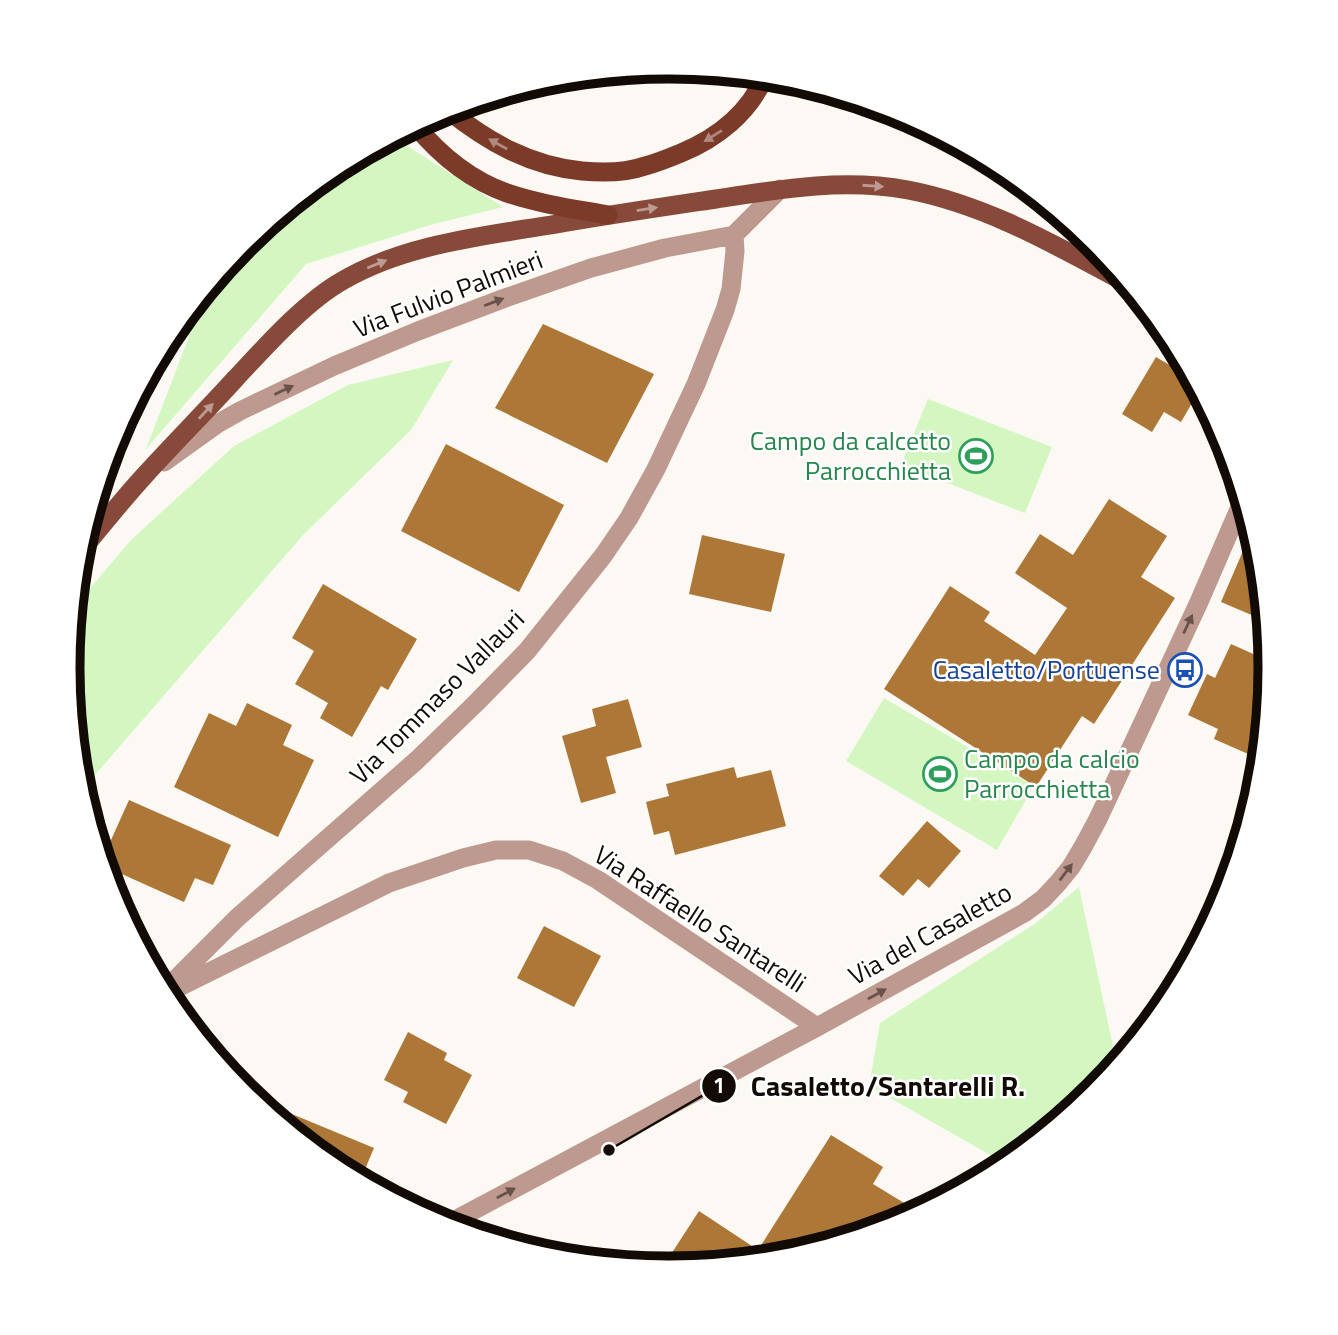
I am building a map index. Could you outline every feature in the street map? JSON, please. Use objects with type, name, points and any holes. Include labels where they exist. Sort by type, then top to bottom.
[{"type":"highway","points":[[459,118],[493,142],[536,162],[564,169],[603,173],[644,167],[695,147],[726,128],[752,100],[760,86]]},
{"type":"highway","points":[[422,133],[449,159],[475,178],[506,193],[608,215]]},
{"type":"main road","points":[[96,532],[143,477],[261,352],[313,302],[341,281],[373,266],[439,245],[608,215],[780,189],[876,186],[938,197],[972,207],[1020,227],[1105,272]]},
{"type":"street","points":[[734,234],[780,189]]},
{"type":"street","name":"Via Fulvio Palmieri","points":[[143,477],[217,424],[240,411],[334,366],[406,336],[591,268],[665,248],[734,234]]},
{"type":"street","name":"Via Tommaso Vallauri","points":[[173,985],[237,918],[417,760],[475,704],[527,651],[603,556],[629,518],[696,384],[731,289],[734,234]]},
{"type":"street","name":"Via del Casaletto","points":[[460,1217],[817,1027],[1024,913],[1043,899],[1058,883],[1083,847],[1098,819],[1237,513]]},
{"type":"street","name":"Via Raffaello Santarelli","points":[[175,988],[389,883],[496,850],[529,850],[563,861],[598,880],[817,1027]]},
{"type":"green space","points":[[402,143],[503,207],[430,225],[306,264],[146,449],[197,316],[226,279],[253,251],[311,200],[342,178]]},
{"type":"green space","points":[[453,360],[411,430],[304,534],[91,779],[85,744],[80,668],[85,594],[131,540],[234,446],[348,385]]},
{"type":"green space","name":"Campo da calcetto Parrocchietta","points":[[928,399],[1052,447],[1025,513],[901,465]]},
{"type":"green space","name":"Campo da calcio Parrocchietta","points":[[884,698],[1034,786],[997,850],[846,761]]},
{"type":"green space","points":[[1079,887],[1114,1053],[1057,1110],[995,1158],[869,1086],[880,1023],[1036,923]]},
{"type":"building","points":[[543,324],[654,374],[607,463],[495,408]]},
{"type":"building","points":[[1156,357],[1173,367],[1174,365],[1194,400],[1181,422],[1164,412],[1152,432],[1122,414]]},
{"type":"building","points":[[446,444],[564,505],[519,592],[401,531]]},
{"type":"building","points":[[1109,499],[1167,536],[1141,577],[1175,598],[1094,724],[1082,716],[1036,787],[884,689],[950,586],[990,612],[984,621],[1035,655],[1067,608],[1015,573],[1040,534],[1073,555]]},
{"type":"building","points":[[702,535],[785,554],[771,612],[689,594]]},
{"type":"building","points":[[1245,547],[1255,616],[1221,602]]},
{"type":"building","points":[[323,584],[417,639],[388,690],[381,686],[352,737],[320,718],[328,703],[295,684],[314,651],[292,638]]},
{"type":"building","points":[[1231,644],[1257,656],[1251,755],[1214,739],[1218,729],[1188,715],[1207,674],[1215,678]]},
{"type":"building","points":[[628,699],[642,747],[606,757],[616,793],[581,803],[562,736],[596,726],[592,709]]},
{"type":"building","points":[[247,703],[292,725],[283,745],[314,760],[278,837],[174,787],[209,713],[236,726]]},
{"type":"building","points":[[734,767],[737,778],[771,770],[786,826],[675,855],[669,831],[654,835],[646,802],[669,796],[666,784]]},
{"type":"building","points":[[129,800],[231,845],[213,885],[195,878],[184,902],[117,872],[108,847]]},
{"type":"building","points":[[927,821],[961,851],[929,888],[918,879],[903,896],[879,876]]},
{"type":"building","points":[[544,926],[601,956],[574,1007],[517,978]]},
{"type":"building","points":[[408,1032],[447,1053],[444,1060],[472,1075],[446,1124],[403,1102],[408,1092],[384,1080]]},
{"type":"building","points":[[280,1109],[374,1148],[364,1171],[311,1135]]},
{"type":"building","points":[[831,1135],[883,1167],[873,1184],[908,1205],[821,1236],[759,1249]]},
{"type":"building","points":[[699,1211],[757,1249],[670,1256]]},
{"type":"place","name":"Campo da calcetto Parrocchietta","points":[[976,456]]},
{"type":"place","name":"Casaletto/Portuense","points":[[1185,670]]},
{"type":"place","name":"Campo da calcio Parrocchietta","points":[[940,774]]},
{"type":"place","name":"Casaletto/Santarelli R.","points":[[609,1150]]}]
